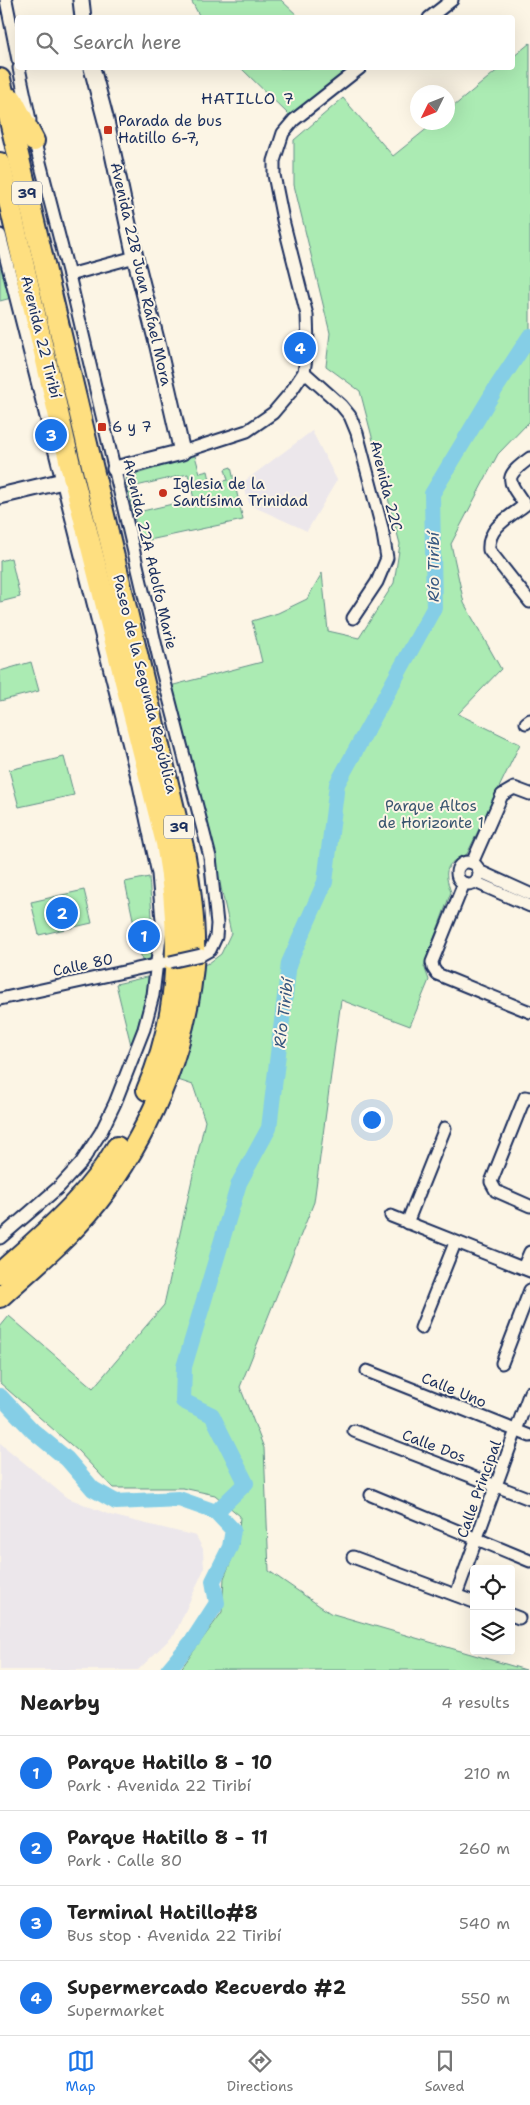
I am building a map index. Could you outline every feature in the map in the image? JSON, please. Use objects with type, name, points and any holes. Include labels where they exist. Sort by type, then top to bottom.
[{"type":"highway","points":[[0,77],[34,142]]},
{"type":"highway","name":"Paseo de la Segunda República","points":[[0,77],[184,851],[192,904],[194,952],[186,1008],[173,1062],[155,1106],[138,1138],[104,1192],[83,1218],[0,1297]]},
{"type":"highway","name":"Paseo de la Segunda República","points":[[0,163],[67,473],[166,843],[173,879],[177,932],[176,980],[165,1033],[154,1073],[140,1106],[111,1158],[91,1185],[0,1273]]},
{"type":"street","points":[[6,0],[15,45]]},
{"type":"street","points":[[81,0],[83,15]]},
{"type":"street","points":[[432,15],[452,0]]},
{"type":"street","name":"Avenida 22A Adolfo Marie","points":[[19,70],[34,142],[69,275],[159,660],[210,857],[217,924],[216,937],[210,950],[201,955]]},
{"type":"street","name":"Avenida 22B Juan Rafael Mora","points":[[93,70],[182,452]]},
{"type":"street","points":[[115,469],[182,452],[247,431],[273,413],[304,372],[308,344],[307,315],[283,220],[274,175],[274,162],[283,133],[294,120],[357,70]]},
{"type":"street","name":"Avenida 22 Tiribí","points":[[0,235],[67,473],[158,874],[162,920],[153,995],[133,1060],[101,1132],[82,1163],[59,1187],[0,1238]]},
{"type":"street","points":[[69,275],[135,257]]},
{"type":"street","name":"Avenida 22C","points":[[304,372],[341,405],[350,416],[357,433],[382,528],[387,558],[377,582],[353,618]]},
{"type":"street","points":[[530,458],[511,474],[510,480],[527,508],[494,529],[488,540],[489,550],[530,602]]},
{"type":"street","points":[[0,496],[67,473]]},
{"type":"street","points":[[530,794],[514,788],[502,795],[472,875],[432,962],[437,974],[530,1012]]},
{"type":"street","points":[[472,875],[530,894]]},
{"type":"street","points":[[472,875],[530,906]]},
{"type":"street","name":"Calle 80","points":[[0,999],[201,955]]},
{"type":"street","points":[[530,1098],[525,1097],[491,1182],[496,1191],[530,1206]]},
{"type":"street","points":[[407,1223],[445,1128]]},
{"type":"street","points":[[391,1216],[455,1243],[527,1269],[530,1252]]},
{"type":"street","points":[[421,1328],[455,1243]]},
{"type":"street","points":[[502,1363],[530,1290]]},
{"type":"street","name":"Calle Uno","points":[[367,1371],[530,1436]]},
{"type":"street","name":"Calle Principal","points":[[456,1595],[530,1392]]},
{"type":"street","name":"Calle Dos","points":[[354,1431],[530,1499]]},
{"type":"street","points":[[371,1496],[530,1561]]},
{"type":"street","points":[[353,1557],[470,1600]]},
{"type":"shaded area","points":[[312,431],[337,480],[307,531],[250,505],[242,483]]},
{"type":"shaded area","points":[[0,1443],[66,1497],[110,1515],[196,1536],[203,1549],[204,1569],[175,1634],[138,1670],[0,1670]]},
{"type":"green space","points":[[191,0],[281,0],[297,15],[199,15]]},
{"type":"green space","name":"Parque Altos de Horizonte 1","points":[[530,43],[530,421],[498,454],[451,544],[464,603],[501,669],[458,714],[520,744],[467,854],[454,861],[448,868],[447,878],[451,892],[424,966],[429,980],[410,1026],[341,1000],[314,1202],[240,1387],[264,1448],[269,1571],[330,1613],[526,1670],[180,1670],[222,1612],[224,1578],[238,1544],[240,1516],[215,1495],[183,1488],[113,1488],[78,1451],[0,1383],[0,1327],[9,1316],[93,1388],[164,1305],[205,1121],[193,1085],[178,1080],[191,1039],[203,965],[221,954],[231,933],[209,833],[170,686],[262,662],[252,621],[278,613],[307,599],[322,573],[328,631],[359,638],[394,583],[400,544],[360,391],[326,366],[330,333],[294,185],[294,140],[343,98],[393,156],[425,130],[455,130],[455,105],[498,70],[515,70],[515,55]]},
{"type":"green space","points":[[243,70],[346,70],[347,72],[290,116]]},
{"type":"green space","points":[[0,255],[11,298],[0,301]]},
{"type":"green space","points":[[195,456],[200,473],[208,471],[211,484],[228,480],[225,469],[231,467],[243,520],[140,542],[126,481],[127,477]],"holes":[[[188,474],[194,499],[138,512],[132,487]]]},
{"type":"green space","points":[[11,558],[20,597],[0,602],[0,561]]},
{"type":"green space","points":[[31,662],[39,691],[0,701],[0,671]]},
{"type":"green space","points":[[64,757],[74,795],[19,807],[9,770]]},
{"type":"green space","points":[[149,877],[152,947],[148,963],[143,965],[125,882]]},
{"type":"green space","points":[[84,890],[92,923],[39,935],[31,902]]},
{"type":"green space","points":[[151,976],[132,1049],[116,984]]},
{"type":"waterway","name":"Río Tiribí","points":[[216,1512],[246,1483],[212,1415],[183,1401],[184,1367],[239,1183],[269,1128],[289,963],[325,882],[337,784],[434,608],[432,494],[530,336]]},
{"type":"waterway","points":[[0,1396],[33,1431],[67,1459],[93,1489],[116,1502],[179,1499],[216,1512],[233,1530],[230,1547],[213,1581],[217,1603],[193,1640],[168,1670]]},
{"type":"place","name":"Parada de bus Hatillo 6-7,","points":[[108,130]]},
{"type":"place","name":"Supermercado Recuerdo #2","points":[[300,348]]},
{"type":"place","name":"6 y 7","points":[[102,427]]},
{"type":"place","name":"Terminal Hatillo#8","points":[[51,435]]},
{"type":"place","name":"Iglesia de la Santísima Trinidad","points":[[163,493]]},
{"type":"place","name":"Parque Hatillo 8 - 11","points":[[62,913]]},
{"type":"place","name":"Parque Hatillo 8 - 10","points":[[144,936]]},
{"type":"district","name":"HATILLO 7","points":[[248,98]]}]
